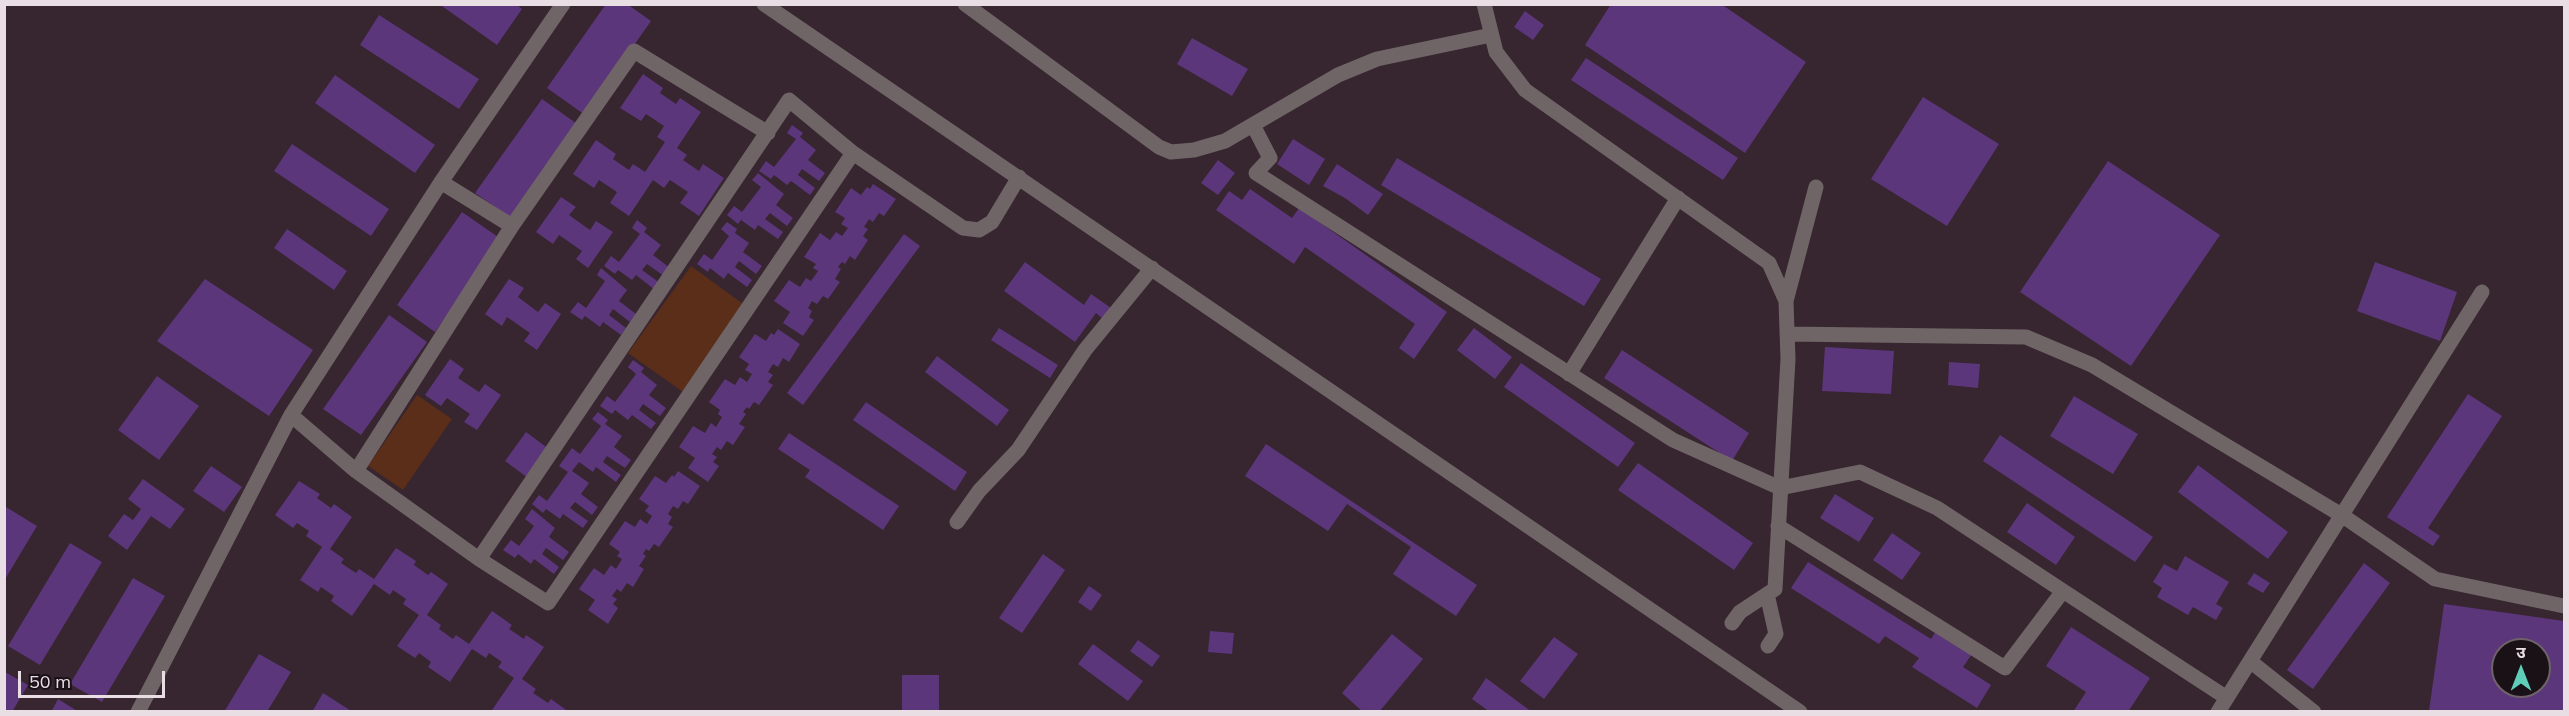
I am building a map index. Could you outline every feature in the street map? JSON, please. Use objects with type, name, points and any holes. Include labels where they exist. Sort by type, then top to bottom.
[{"type":"street","points":[[138,711],[291,415],[441,182],[563,4]]},
{"type":"street","points":[[764,4],[1800,711]]},
{"type":"street","points":[[965,4],[1159,147],[1171,152],[1194,150],[1225,141],[1338,75],[1377,59],[1491,35]]},
{"type":"street","points":[[1484,4],[1496,52],[1526,90],[1769,262],[1786,301]]},
{"type":"street","points":[[356,471],[512,226],[634,51],[768,133]]},
{"type":"street","points":[[479,559],[789,100],[853,153],[963,228],[979,230],[992,222],[1019,177]]},
{"type":"street","points":[[1253,125],[1270,158],[1256,173],[1673,440],[1780,488],[1860,472],[1936,508],[2227,698]]},
{"type":"street","points":[[291,415],[356,471],[479,559],[548,603],[853,153]]},
{"type":"street","points":[[441,182],[512,226]]},
{"type":"street","points":[[1732,623],[1740,612],[1775,589],[1788,359],[1786,301],[1816,187]]},
{"type":"street","points":[[1569,374],[1678,198]]},
{"type":"street","points":[[957,522],[979,491],[1018,450],[1085,350],[1152,268]]},
{"type":"street","points":[[2218,711],[2343,516],[2482,292]]},
{"type":"street","points":[[1787,334],[2026,337],[2092,365],[2343,516],[2435,579],[2565,606]]},
{"type":"street","points":[[1778,526],[2005,668],[2062,591]]},
{"type":"street","points":[[1767,594],[1776,634],[1768,646]]},
{"type":"street","points":[[2250,661],[2314,711]]},
{"type":"shaded area","points":[[691,266],[746,306],[683,392],[628,353]]},
{"type":"shaded area","points":[[417,395],[452,419],[403,490],[368,466]]},
{"type":"building","points":[[439,4],[516,4],[522,9],[497,45]]},
{"type":"building","points":[[606,4],[627,4],[651,21],[585,115],[547,88]]},
{"type":"building","points":[[1611,4],[1721,4],[1806,62],[1745,153],[1585,45]]},
{"type":"building","points":[[1525,11],[1544,25],[1533,40],[1514,27]]},
{"type":"building","points":[[379,15],[479,79],[459,109],[360,45]]},
{"type":"building","points":[[1192,38],[1248,69],[1232,96],[1177,64]]},
{"type":"building","points":[[1586,58],[1738,158],[1723,180],[1571,80]]},
{"type":"building","points":[[643,74],[663,88],[660,93],[676,104],[680,98],[701,112],[677,148],[687,155],[683,160],[699,171],[703,164],[724,178],[699,216],[680,203],[688,192],[670,180],[664,188],[653,180],[629,216],[610,203],[617,192],[599,180],[594,188],[573,174],[596,140],[616,154],[613,159],[629,170],[633,164],[645,172],[665,142],[657,137],[664,126],[646,114],[641,121],[620,108]]},
{"type":"building","points":[[335,75],[435,145],[415,173],[315,103]]},
{"type":"building","points":[[1923,97],[1999,144],[1947,226],[1871,179]]},
{"type":"building","points":[[542,99],[580,126],[514,220],[475,193]]},
{"type":"building","points":[[792,125],[803,133],[800,137],[816,150],[808,160],[825,173],[819,181],[802,169],[798,175],[815,188],[810,195],[791,181],[787,185],[774,175],[771,179],[759,171],[766,161],[774,167],[796,139],[787,133]]},
{"type":"building","points":[[1293,139],[1325,159],[1309,185],[1277,164]]},
{"type":"building","points":[[292,144],[389,209],[371,236],[274,171]]},
{"type":"building","points":[[1397,158],[1601,279],[1584,306],[1381,185]]},
{"type":"building","points":[[1218,160],[1235,173],[1218,195],[1201,183]]},
{"type":"building","points":[[2108,161],[2220,235],[2131,366],[2020,292]]},
{"type":"building","points":[[1337,164],[1383,194],[1368,215],[1345,198],[1323,186]]},
{"type":"building","points":[[758,173],[784,194],[776,205],[793,218],[787,226],[770,213],[765,219],[783,232],[778,239],[758,225],[755,230],[741,220],[738,224],[727,215],[734,206],[742,212],[761,187],[752,180]]},
{"type":"building","points":[[873,184],[896,199],[884,216],[879,213],[873,222],[869,219],[864,227],[868,229],[863,236],[868,240],[855,260],[850,256],[845,264],[842,262],[838,267],[841,269],[835,279],[840,282],[828,299],[823,296],[817,304],[812,301],[808,308],[812,311],[809,317],[814,320],[803,336],[783,323],[790,312],[774,301],[789,280],[800,287],[806,278],[811,281],[818,271],[813,268],[816,264],[804,257],[820,233],[830,240],[836,232],[842,236],[848,228],[841,224],[845,218],[835,212],[851,188],[861,195],[867,187],[870,189]]},
{"type":"building","points":[[1250,189],[1292,218],[1299,208],[1447,312],[1414,359],[1399,348],[1415,324],[1305,247],[1294,264],[1216,210],[1229,191],[1242,200]]},
{"type":"building","points":[[561,197],[576,207],[569,215],[590,230],[596,221],[613,232],[588,268],[576,259],[582,251],[559,235],[553,244],[536,232]]},
{"type":"building","points":[[462,212],[501,239],[435,332],[397,305]]},
{"type":"building","points":[[637,220],[647,228],[644,232],[661,245],[653,255],[670,268],[664,276],[647,264],[642,270],[660,283],[655,290],[636,275],[632,280],[618,270],[615,274],[604,266],[611,256],[619,262],[640,234],[632,228]]},
{"type":"building","points":[[727,222],[737,229],[735,233],[749,243],[743,252],[762,266],[756,274],[739,261],[735,267],[752,280],[747,287],[728,273],[724,279],[710,268],[708,272],[697,264],[704,254],[712,260],[729,236],[721,229]]},
{"type":"building","points":[[287,229],[347,271],[334,290],[274,248]]},
{"type":"building","points":[[904,234],[920,246],[803,405],[787,393]]},
{"type":"building","points":[[1025,262],[1084,305],[1091,294],[1111,308],[1103,319],[1096,313],[1075,342],[1004,291]]},
{"type":"building","points":[[2375,262],[2457,292],[2440,341],[2357,311]]},
{"type":"building","points":[[601,268],[627,290],[619,301],[636,314],[630,322],[613,309],[609,315],[626,328],[621,335],[603,322],[600,327],[585,316],[582,320],[570,312],[578,302],[586,308],[605,281],[597,275]]},
{"type":"building","points":[[205,279],[313,350],[269,416],[157,341]]},
{"type":"building","points":[[509,279],[524,288],[518,297],[538,312],[545,303],[561,314],[537,350],[524,341],[530,333],[507,317],[502,326],[485,314]]},
{"type":"building","points":[[389,315],[427,342],[361,435],[323,409]]},
{"type":"building","points":[[999,328],[1058,365],[1050,378],[991,340]]},
{"type":"building","points":[[1474,328],[1512,357],[1495,379],[1457,350]]},
{"type":"building","points":[[778,329],[800,344],[789,362],[783,358],[778,367],[773,364],[768,372],[773,375],[768,382],[773,385],[759,405],[754,402],[749,409],[747,407],[743,412],[746,414],[739,424],[745,427],[733,445],[727,441],[721,450],[717,447],[712,454],[717,457],[713,462],[719,466],[708,482],[688,468],[695,458],[679,447],[693,426],[705,433],[711,423],[716,427],[722,417],[718,414],[720,410],[709,402],[725,379],[735,385],[740,377],[747,382],[752,374],[745,370],[749,364],[739,357],[755,334],[766,341],[771,333],[774,335]]},
{"type":"building","points":[[1825,347],[1894,351],[1891,394],[1822,391]]},
{"type":"building","points":[[1622,350],[1749,433],[1732,461],[1604,378]]},
{"type":"building","points":[[937,356],[1009,410],[997,426],[925,372]]},
{"type":"building","points":[[450,359],[464,369],[458,378],[479,392],[485,384],[501,395],[477,430],[464,422],[470,414],[447,398],[441,406],[425,395]]},
{"type":"building","points":[[633,360],[644,368],[641,372],[657,385],[649,395],[666,408],[660,416],[643,404],[639,410],[656,423],[651,429],[632,415],[628,420],[615,410],[612,414],[600,406],[607,396],[615,402],[636,374],[628,367]]},
{"type":"building","points":[[1949,362],[1980,364],[1978,388],[1948,385]]},
{"type":"building","points":[[1521,363],[1635,443],[1618,467],[1504,387]]},
{"type":"building","points":[[157,376],[199,406],[159,460],[118,430]]},
{"type":"building","points":[[2468,394],[2502,416],[2428,528],[2440,536],[2433,546],[2387,517]]},
{"type":"building","points":[[2074,396],[2138,434],[2113,474],[2050,436]]},
{"type":"building","points":[[866,402],[967,472],[955,491],[853,420]]},
{"type":"building","points":[[598,412],[608,420],[605,424],[622,436],[614,447],[631,460],[625,468],[607,456],[603,462],[621,475],[616,482],[596,467],[593,472],[579,462],[572,471],[589,483],[581,494],[598,507],[592,515],[575,502],[570,508],[588,521],[583,528],[563,514],[560,519],[546,509],[543,513],[532,504],[539,495],[547,501],[568,472],[559,466],[572,448],[580,454],[601,426],[592,419]]},
{"type":"building","points":[[526,432],[549,449],[528,478],[505,461]]},
{"type":"building","points":[[789,433],[899,506],[883,530],[805,477],[810,470],[778,449]]},
{"type":"building","points":[[2000,435],[2153,537],[2135,562],[1983,461]]},
{"type":"building","points":[[1266,444],[1477,585],[1456,616],[1393,574],[1411,547],[1347,504],[1328,531],[1245,476]]},
{"type":"building","points":[[1638,463],[1753,543],[1734,570],[1618,490]]},
{"type":"building","points":[[2198,465],[2288,532],[2268,559],[2178,492]]},
{"type":"building","points":[[211,466],[242,487],[224,512],[193,491]]},
{"type":"building","points":[[678,471],[700,486],[688,504],[683,501],[678,509],[673,506],[668,514],[672,517],[668,524],[673,527],[659,547],[654,544],[649,551],[646,549],[643,554],[646,556],[639,566],[644,569],[633,587],[627,583],[621,592],[617,589],[612,596],[617,599],[613,604],[618,608],[608,624],[588,610],[595,600],[579,589],[594,568],[604,575],[611,565],[616,569],[622,559],[617,556],[620,552],[609,544],[625,521],[635,527],[640,519],[647,524],[652,516],[645,511],[649,506],[639,499],[655,476],[666,483]]},
{"type":"building","points":[[143,479],[185,509],[170,529],[151,516],[127,550],[108,536],[124,514],[133,520],[141,509],[128,499]]},
{"type":"building","points":[[299,481],[320,494],[317,498],[331,508],[334,504],[352,517],[330,549],[344,559],[341,563],[356,573],[359,569],[374,579],[396,548],[416,561],[414,565],[428,575],[431,572],[448,584],[427,615],[441,625],[439,629],[453,639],[456,635],[469,644],[492,611],[512,625],[509,629],[524,639],[526,635],[544,647],[522,679],[536,689],[533,693],[548,703],[551,699],[569,712],[494,712],[492,710],[514,678],[498,667],[502,662],[489,653],[486,658],[472,649],[450,682],[428,667],[431,662],[419,653],[415,658],[397,646],[419,615],[403,604],[406,599],[393,590],[390,595],[374,584],[352,616],[331,601],[334,596],[321,587],[318,592],[300,580],[322,547],[306,536],[309,531],[297,523],[293,528],[275,515]]},
{"type":"building","points":[[1835,494],[1874,518],[1859,542],[1820,518]]},
{"type":"building","points":[[2027,503],[2075,537],[2056,565],[2007,532]]},
{"type":"building","points":[[6,507],[37,526],[4,581],[4,509]]},
{"type":"building","points":[[532,509],[555,528],[549,537],[569,552],[563,560],[546,548],[542,554],[559,567],[554,574],[534,559],[531,564],[518,554],[515,558],[503,550],[511,540],[519,546],[534,526],[525,519]]},
{"type":"building","points":[[1892,533],[1921,553],[1902,580],[1873,560]]},
{"type":"building","points":[[70,543],[102,562],[40,665],[8,646]]},
{"type":"building","points":[[1043,554],[1065,570],[1022,633],[999,618]]},
{"type":"building","points":[[2185,556],[2229,582],[2216,604],[2223,608],[2216,620],[2193,607],[2188,615],[2157,597],[2162,588],[2153,582],[2164,564],[2177,571]]},
{"type":"building","points":[[1808,562],[1931,639],[1936,631],[1972,654],[1963,667],[1991,685],[1977,708],[1912,667],[1919,658],[1885,636],[1879,644],[1791,588]]},
{"type":"building","points":[[2364,563],[2390,583],[2313,689],[2287,670]]},
{"type":"building","points":[[2254,573],[2270,583],[2263,593],[2247,584]]},
{"type":"building","points":[[133,578],[165,596],[102,702],[70,684]]},
{"type":"building","points":[[1089,586],[1102,595],[1091,611],[1078,602]]},
{"type":"building","points":[[2444,604],[2564,621],[2564,712],[2429,711]]},
{"type":"building","points":[[2071,627],[2150,678],[2128,712],[2073,712],[2086,692],[2046,666]]},
{"type":"building","points":[[1210,631],[1234,633],[1232,654],[1208,652]]},
{"type":"building","points":[[1392,634],[1423,659],[1379,712],[1363,712],[1342,693]]},
{"type":"building","points":[[1554,637],[1578,654],[1544,699],[1520,681]]},
{"type":"building","points":[[1138,640],[1160,656],[1152,667],[1130,651]]},
{"type":"building","points":[[1093,644],[1143,681],[1128,701],[1078,664]]},
{"type":"building","points":[[259,654],[291,672],[267,712],[224,712]]},
{"type":"building","points":[[5,672],[28,685],[12,712],[5,712]]},
{"type":"building","points":[[902,675],[939,675],[939,712],[902,712]]},
{"type":"building","points":[[1486,678],[1532,712],[1490,712],[1472,699]]},
{"type":"building","points":[[323,693],[353,712],[312,712]]},
{"type":"building","points":[[58,699],[79,712],[51,712]]}]
